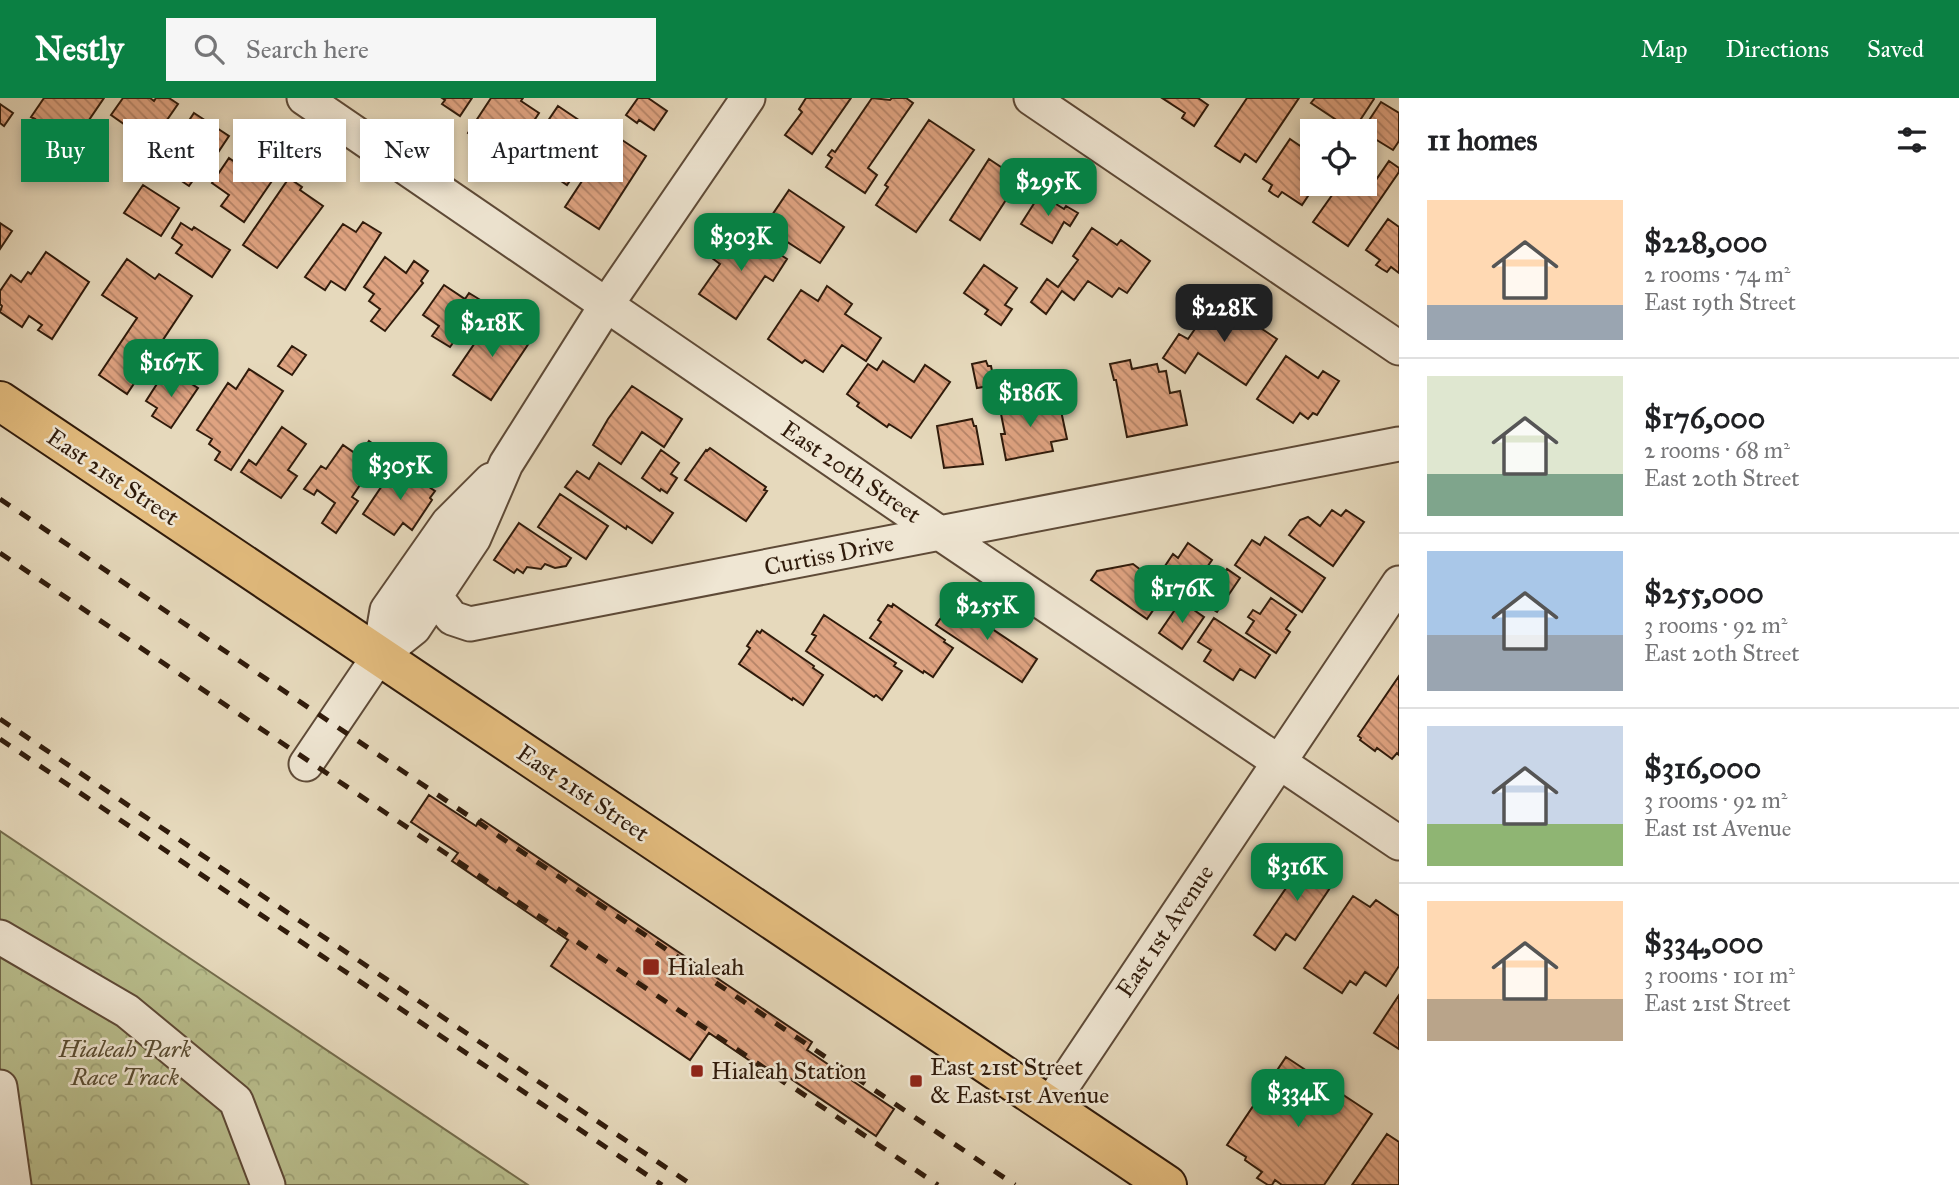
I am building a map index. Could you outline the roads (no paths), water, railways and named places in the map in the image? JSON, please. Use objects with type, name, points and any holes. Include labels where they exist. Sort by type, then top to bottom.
[{"type":"main road","name":"East 21st Street","points":[[0,401],[1167,1185]]},
{"type":"street","name":"East 20th Street","points":[[304,98],[941,534],[1399,843]]},
{"type":"street","points":[[306,764],[379,656],[414,628],[474,538],[506,464],[607,304],[748,98]]},
{"type":"street","points":[[1031,98],[1399,348]]},
{"type":"street","name":"Curtiss Drive","points":[[435,596],[452,618],[470,624],[1399,444]]},
{"type":"street","points":[[379,656],[387,610],[448,523],[506,464]]},
{"type":"street","name":"East 1st Avenue","points":[[1049,1106],[1399,583]]},
{"type":"street","points":[[3,947],[127,1011],[236,1101],[268,1185]]},
{"type":"street","points":[[0,1087],[14,1185]]},
{"type":"railway","points":[[0,499],[1015,1185]]},
{"type":"railway","points":[[0,553],[938,1185]]},
{"type":"railway","points":[[0,719],[692,1185]]},
{"type":"railway","points":[[0,739],[662,1185]]},
{"type":"place","name":"Hialeah","points":[[651,967]]},
{"type":"place","name":"Hialeah Station","points":[[697,1071]]},
{"type":"place","name":"East 21st Street & East 1st Avenue","points":[[916,1081]]},
{"type":"park label","name":"Hialeah Park Race Track","points":[[125,1063]]}]
